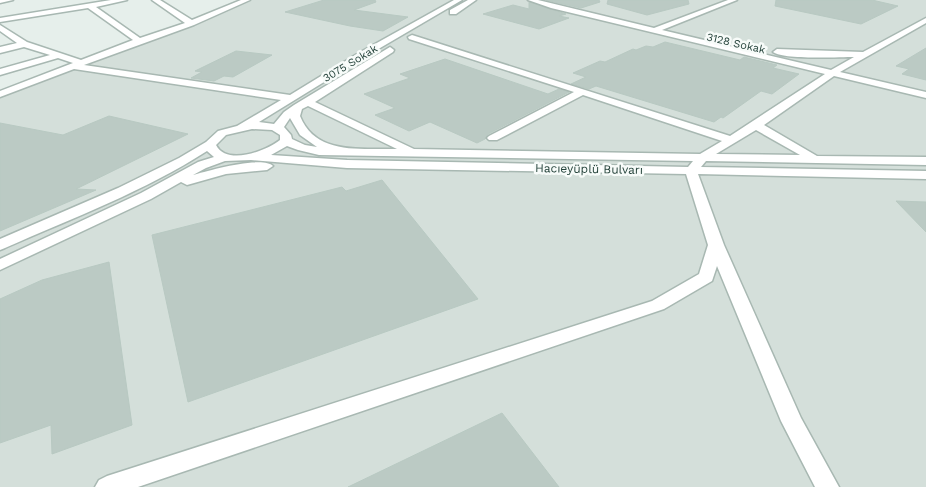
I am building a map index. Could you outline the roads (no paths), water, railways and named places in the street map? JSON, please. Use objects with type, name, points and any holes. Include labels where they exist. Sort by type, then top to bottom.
[{"type":"street","points":[[0,1],[10,0]]},
{"type":"street","points":[[0,20],[124,0]]},
{"type":"street","points":[[154,0],[191,23]]},
{"type":"street","points":[[0,94],[76,64],[191,23],[247,0]]},
{"type":"street","points":[[463,1],[478,0]]},
{"type":"street","name":"3128 Sokak","points":[[519,0],[548,3],[653,31],[926,87]]},
{"type":"street","name":"3128 Sokak","points":[[531,0],[777,52],[926,95]]},
{"type":"street","points":[[653,31],[734,0]]},
{"type":"street","name":"3075 Sokak","points":[[242,127],[298,102],[412,37],[463,1]]},
{"type":"street","name":"3075 Sokak","points":[[278,128],[281,120],[298,102],[463,1]]},
{"type":"street","points":[[90,6],[139,41]]},
{"type":"street","points":[[827,487],[792,421],[716,244],[697,164],[836,70],[926,20]]},
{"type":"street","points":[[0,27],[24,44],[76,64],[298,102],[414,152]]},
{"type":"street","points":[[412,37],[732,140]]},
{"type":"street","points":[[0,50],[24,44]]},
{"type":"street","points":[[777,52],[798,54],[863,54]]},
{"type":"street","points":[[0,72],[57,56]]},
{"type":"street","points":[[493,138],[582,92]]},
{"type":"street","points":[[298,102],[295,114],[297,122],[313,141],[333,148],[359,152]]},
{"type":"street","points":[[0,245],[123,191],[183,161],[222,134],[242,127],[262,125],[278,128],[286,136],[286,141],[274,151],[252,157],[225,157],[202,165],[146,196],[0,265]]},
{"type":"street","points":[[756,125],[814,159]]},
{"type":"street","name":"Hacıeyüplü Bulvarı","points":[[286,141],[314,151],[414,152],[926,175]]},
{"type":"street","points":[[210,144],[214,152],[225,157]]},
{"type":"street","name":"Hacıeyüplü Bulvarı","points":[[252,157],[347,164],[697,164],[814,159],[926,161]]},
{"type":"street","points":[[146,196],[199,176],[225,170],[247,167],[347,164]]},
{"type":"street","points":[[106,487],[658,305],[706,277],[716,244]]}]
